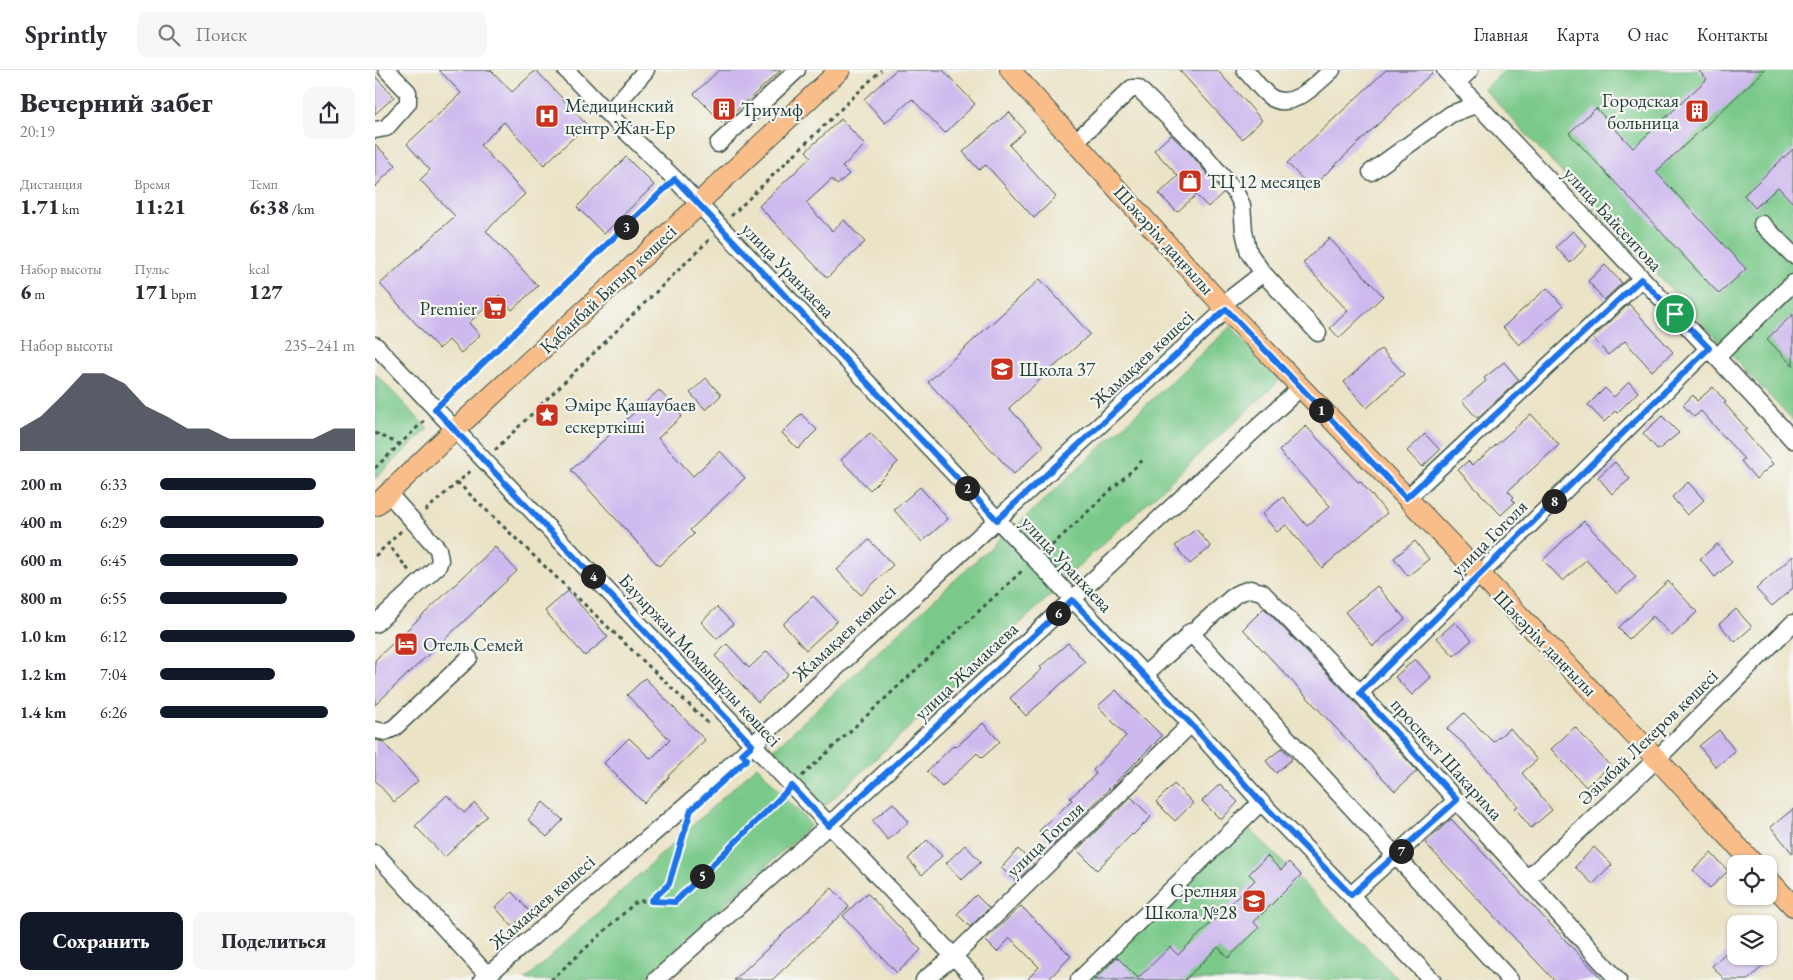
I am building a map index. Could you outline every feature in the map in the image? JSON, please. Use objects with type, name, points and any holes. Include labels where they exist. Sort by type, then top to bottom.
[{"type":"main road","name":"Қабанбай Батыр көшесі","points":[[382,499],[840,70]]},
{"type":"main road","name":"Шәкәрім даңғылы","points":[[1010,70],[1224,307],[1657,759],[1745,855]]},
{"type":"main road","points":[[1777,889],[1793,906]]},
{"type":"street","points":[[375,130],[386,128],[408,103],[409,92],[387,70]]},
{"type":"street","name":"улица Уранхаева","points":[[566,70],[675,179],[703,200],[721,229],[1144,674],[1261,802],[1432,980]]},
{"type":"street","points":[[608,114],[646,70]]},
{"type":"street","points":[[718,144],[797,70]]},
{"type":"street","points":[[1245,70],[1269,96],[1277,100],[1285,100],[1303,95],[1332,70]]},
{"type":"street","name":"улица Байсеитова","points":[[1445,70],[1793,440]]},
{"type":"street","points":[[1457,83],[1471,70]]},
{"type":"street","points":[[1075,142],[1132,88],[1138,88],[1197,146],[1237,193],[1242,205],[1243,231],[1249,253],[1263,273],[1318,333]]},
{"type":"street","points":[[1371,172],[1451,114],[1478,104]]},
{"type":"street","points":[[1762,224],[1793,255]]},
{"type":"street","name":"Жамақаев көшесі","points":[[487,979],[696,797],[1263,273]]},
{"type":"street","points":[[1406,498],[1641,279]]},
{"type":"street","name":"улица Гоголя","points":[[1360,693],[1480,574],[1713,353],[1793,283]]},
{"type":"street","name":"Бауыржан Момышұлы көшесі","points":[[375,345],[976,980]]},
{"type":"street","name":"улица Жамакаева","points":[[656,980],[829,826],[1300,388]]},
{"type":"street","points":[[375,624],[438,566],[439,560],[438,550],[413,521],[382,499]]},
{"type":"street","name":"проспект Шакарима","points":[[1144,674],[1190,632],[1236,594],[1250,589],[1263,592],[1360,693],[1618,980]]},
{"type":"street","name":"Әзімбай Лекеров көшесі","points":[[1528,878],[1657,759],[1793,623]]},
{"type":"street","points":[[1190,632],[1511,980]]},
{"type":"street","points":[[375,730],[385,732],[394,728],[469,658]]},
{"type":"street","name":"улица Гоголя","points":[[924,980],[953,957],[1191,724]]},
{"type":"street","points":[[1351,895],[1457,800]]},
{"type":"street","points":[[1079,980],[1261,802]]},
{"type":"street","points":[[375,853],[487,979]]},
{"type":"path","points":[[375,556],[499,447],[881,70]]},
{"type":"path","points":[[375,468],[675,179]]},
{"type":"path","points":[[703,200],[732,215]]},
{"type":"path","points":[[375,433],[400,444]]},
{"type":"path","points":[[551,980],[637,901],[675,902],[792,786],[1025,567],[1035,560],[1144,459]]},
{"type":"path","points":[[457,482],[714,729]]},
{"type":"path","points":[[388,544],[419,584]]},
{"type":"path","points":[[651,901],[669,884],[688,820]]},
{"type":"green space","points":[[1505,70],[1793,70],[1793,421],[1484,89]]},
{"type":"green space","points":[[1231,326],[1280,380],[1065,579],[1016,526]]},
{"type":"green space","points":[[375,373],[428,429],[375,479]]},
{"type":"green space","points":[[1002,536],[1054,592],[824,807],[772,751]]},
{"type":"green space","points":[[757,766],[811,825],[643,980],[525,980]]},
{"type":"green space","points":[[1243,822],[1399,980],[1085,980]]},
{"type":"building","points":[[439,70],[491,70],[512,92],[536,70],[587,125],[544,165],[504,122],[480,145],[525,194],[486,231],[538,286],[512,310],[499,295],[469,323],[480,335],[461,353],[449,340],[439,349],[380,284],[455,216],[420,180],[430,170],[407,144],[461,93]]},
{"type":"building","name":"Триумф","points":[[719,70],[781,70],[723,123],[694,94]]},
{"type":"building","points":[[896,70],[943,70],[975,104],[945,133],[912,99],[885,123],[864,99]]},
{"type":"building","points":[[1179,70],[1217,70],[1262,120],[1242,139]]},
{"type":"building","points":[[1386,70],[1435,70],[1311,188],[1287,163]]},
{"type":"building","points":[[1698,70],[1765,70],[1656,172],[1746,269],[1719,294],[1569,133],[1596,108],[1633,148],[1707,79]]},
{"type":"building","points":[[375,76],[394,97],[375,114]]},
{"type":"building","points":[[1009,112],[1025,131],[1009,145],[1056,197],[1034,218],[986,165],[979,170],[963,152]]},
{"type":"building","points":[[841,119],[865,145],[842,167],[849,174],[837,185],[832,179],[806,203],[832,231],[844,220],[865,242],[827,278],[759,206],[811,157],[806,151]]},
{"type":"building","points":[[1171,135],[1190,153],[1223,193],[1208,207],[1196,195],[1177,212],[1159,194],[1178,176],[1154,150]]},
{"type":"building","points":[[375,144],[396,165],[375,187]]},
{"type":"building","points":[[1793,149],[1793,203],[1778,187],[1755,208],[1744,195]]},
{"type":"building","points":[[626,157],[654,185],[604,234],[577,207]]},
{"type":"building","points":[[1573,231],[1587,246],[1570,263],[1556,247]]},
{"type":"building","points":[[1329,238],[1383,296],[1339,338],[1330,328],[1348,311],[1303,263]]},
{"type":"building","points":[[1605,265],[1622,283],[1604,300],[1588,281]]},
{"type":"building","points":[[1040,279],[1090,334],[1009,408],[1044,446],[1014,474],[928,382]]},
{"type":"building","points":[[1547,288],[1563,306],[1519,345],[1503,327]]},
{"type":"building","points":[[1629,304],[1673,352],[1652,371],[1625,341],[1608,355],[1593,338]]},
{"type":"building","points":[[1793,314],[1793,366],[1767,339]]},
{"type":"building","points":[[1381,349],[1404,374],[1367,408],[1344,382]]},
{"type":"building","points":[[1504,362],[1519,380],[1477,418],[1462,401],[1486,381],[1484,378]]},
{"type":"building","points":[[706,378],[721,395],[706,410],[690,393]]},
{"type":"building","points":[[1629,382],[1638,392],[1617,413],[1615,411],[1604,422],[1588,405],[1605,388],[1614,397]]},
{"type":"building","points":[[1713,387],[1726,402],[1724,403],[1747,429],[1744,431],[1773,464],[1756,479],[1741,461],[1744,459],[1701,411],[1694,417],[1683,405],[1693,395],[1697,401]]},
{"type":"building","points":[[659,390],[682,416],[658,438],[693,476],[720,451],[745,478],[690,530],[694,534],[659,566],[571,470]]},
{"type":"building","points":[[801,414],[817,430],[798,449],[782,433]]},
{"type":"building","points":[[1531,414],[1559,445],[1508,491],[1514,497],[1512,499],[1515,502],[1501,515],[1458,470],[1468,461],[1472,465],[1479,460]]},
{"type":"building","points":[[1662,416],[1679,433],[1658,450],[1643,433]]},
{"type":"building","points":[[1306,426],[1358,482],[1360,481],[1387,513],[1322,568],[1286,525],[1277,532],[1262,514],[1283,497],[1307,526],[1330,506],[1279,451]]},
{"type":"building","points":[[870,433],[898,462],[870,490],[841,460]]},
{"type":"building","points":[[1425,434],[1440,450],[1422,467],[1407,451]]},
{"type":"building","points":[[1615,462],[1630,479],[1612,494],[1598,477]]},
{"type":"building","points":[[1688,482],[1704,500],[1687,515],[1672,497]]},
{"type":"building","points":[[920,487],[948,519],[922,542],[894,510]]},
{"type":"building","points":[[1584,521],[1636,577],[1617,594],[1586,560],[1563,581],[1543,560]]},
{"type":"building","points":[[1196,529],[1211,547],[1190,564],[1175,546]]},
{"type":"building","points":[[869,540],[893,565],[861,595],[837,570]]},
{"type":"building","points":[[1415,541],[1429,559],[1408,576],[1394,558]]},
{"type":"building","points":[[1717,544],[1732,562],[1715,577],[1700,559]]},
{"type":"building","points":[[495,547],[517,571],[375,705],[375,660]]},
{"type":"building","points":[[1793,556],[1793,588],[1772,606],[1756,589]]},
{"type":"building","points":[[1668,581],[1697,612],[1672,636],[1653,616],[1629,639],[1618,628]]},
{"type":"building","points":[[1377,586],[1405,619],[1373,646],[1345,612]]},
{"type":"building","points":[[568,591],[608,637],[585,656],[545,611]]},
{"type":"building","points":[[813,596],[837,621],[806,650],[783,624]]},
{"type":"building","points":[[717,607],[733,624],[717,639],[701,622]]},
{"type":"building","points":[[1264,608],[1353,700],[1417,771],[1395,791],[1243,629]]},
{"type":"building","points":[[1736,609],[1752,627],[1735,642],[1719,624]]},
{"type":"building","points":[[1455,622],[1472,640],[1454,656],[1437,638]]},
{"type":"building","points":[[1068,643],[1085,662],[1026,716],[1010,698],[1042,669],[1040,667]]},
{"type":"building","points":[[727,644],[749,668],[767,651],[788,674],[758,702],[715,656]]},
{"type":"building","points":[[1415,659],[1431,677],[1412,695],[1395,677]]},
{"type":"building","points":[[645,678],[705,740],[668,776],[644,803],[604,763],[629,738],[651,759],[670,740],[627,695]]},
{"type":"building","points":[[1116,690],[1143,720],[1144,718],[1162,736],[1053,845],[1039,831],[1096,774],[1093,770],[1126,736],[1098,706]]},
{"type":"building","points":[[1464,713],[1493,742],[1510,728],[1537,760],[1522,773],[1552,810],[1531,828],[1515,808],[1518,806],[1465,745],[1447,729]]},
{"type":"building","points":[[983,723],[1000,742],[982,758],[977,753],[942,787],[927,771],[954,745],[956,747]]},
{"type":"building","points":[[1575,727],[1610,766],[1586,787],[1551,749]]},
{"type":"building","points":[[1719,730],[1735,751],[1716,767],[1699,746]]},
{"type":"building","points":[[375,740],[383,742],[418,781],[394,802],[375,780]]},
{"type":"building","points":[[1282,748],[1292,759],[1276,773],[1266,761]]},
{"type":"building","points":[[1174,784],[1193,803],[1175,821],[1156,802]]},
{"type":"building","points":[[1220,784],[1238,802],[1221,820],[1202,801]]},
{"type":"building","points":[[447,795],[464,813],[475,803],[487,816],[445,857],[415,826]]},
{"type":"building","points":[[1131,797],[1151,817],[1097,870],[1077,850]]},
{"type":"building","points":[[543,802],[563,820],[547,837],[528,820]]},
{"type":"building","points":[[893,803],[909,822],[888,840],[872,821]]},
{"type":"building","points":[[1793,809],[1793,854],[1771,827]]},
{"type":"building","points":[[1451,819],[1603,980],[1554,980],[1425,843]]},
{"type":"building","points":[[927,840],[942,856],[922,875],[908,859]]},
{"type":"building","points":[[965,845],[981,862],[962,880],[946,863]]},
{"type":"building","points":[[1594,847],[1612,865],[1593,884],[1575,867]]},
{"type":"building","points":[[1018,849],[1034,864],[1016,881],[1001,868]]},
{"type":"building","points":[[1711,853],[1727,872],[1710,888],[1693,870]]},
{"type":"building","name":"Срелняя Школа №28","points":[[1267,856],[1281,870],[1289,862],[1301,875],[1254,922],[1259,928],[1228,958],[1218,947],[1185,980],[1094,980],[1117,957],[1138,978],[1170,947],[1178,955],[1255,880],[1249,874]]},
{"type":"building","points":[[832,888],[849,907],[772,980],[734,980]]},
{"type":"building","points":[[512,892],[529,911],[512,926],[495,907]]},
{"type":"building","points":[[867,893],[921,950],[897,973],[843,916]]},
{"type":"building","points":[[976,895],[989,908],[970,927],[957,914]]},
{"type":"building","points":[[1021,906],[1071,956],[1048,980],[1027,980],[1039,967],[1010,938],[997,952],[985,940]]},
{"type":"building","points":[[1727,952],[1727,965],[1764,965],[1748,980],[1725,980],[1712,966]]},
{"type":"place","name":"Триумф","points":[[724,109]]},
{"type":"place","name":"Городская больница","points":[[1697,111]]},
{"type":"place","name":"Медицинский центр Жан-Ер","points":[[547,116]]},
{"type":"place","name":"ТЦ 12 месяцев","points":[[1190,181]]},
{"type":"place","name":"Premier","points":[[495,308]]},
{"type":"place","name":"Школа 37","points":[[1002,369]]},
{"type":"place","name":"Әміре Қашаубаев ескерткіші","points":[[547,415]]},
{"type":"place","name":"Отель Семей","points":[[406,644]]},
{"type":"place","name":"Срелняя Школа №28","points":[[1254,901]]},
{"type":"route","points":[[675,179],[997,520],[1226,309],[1406,498],[1641,279],[1675,314],[1709,348],[1360,693],[1457,800],[1351,895],[1072,600],[829,826],[792,786],[675,902],[651,901],[669,884],[691,810],[747,759],[742,754],[752,745],[435,409],[675,179]]}]
